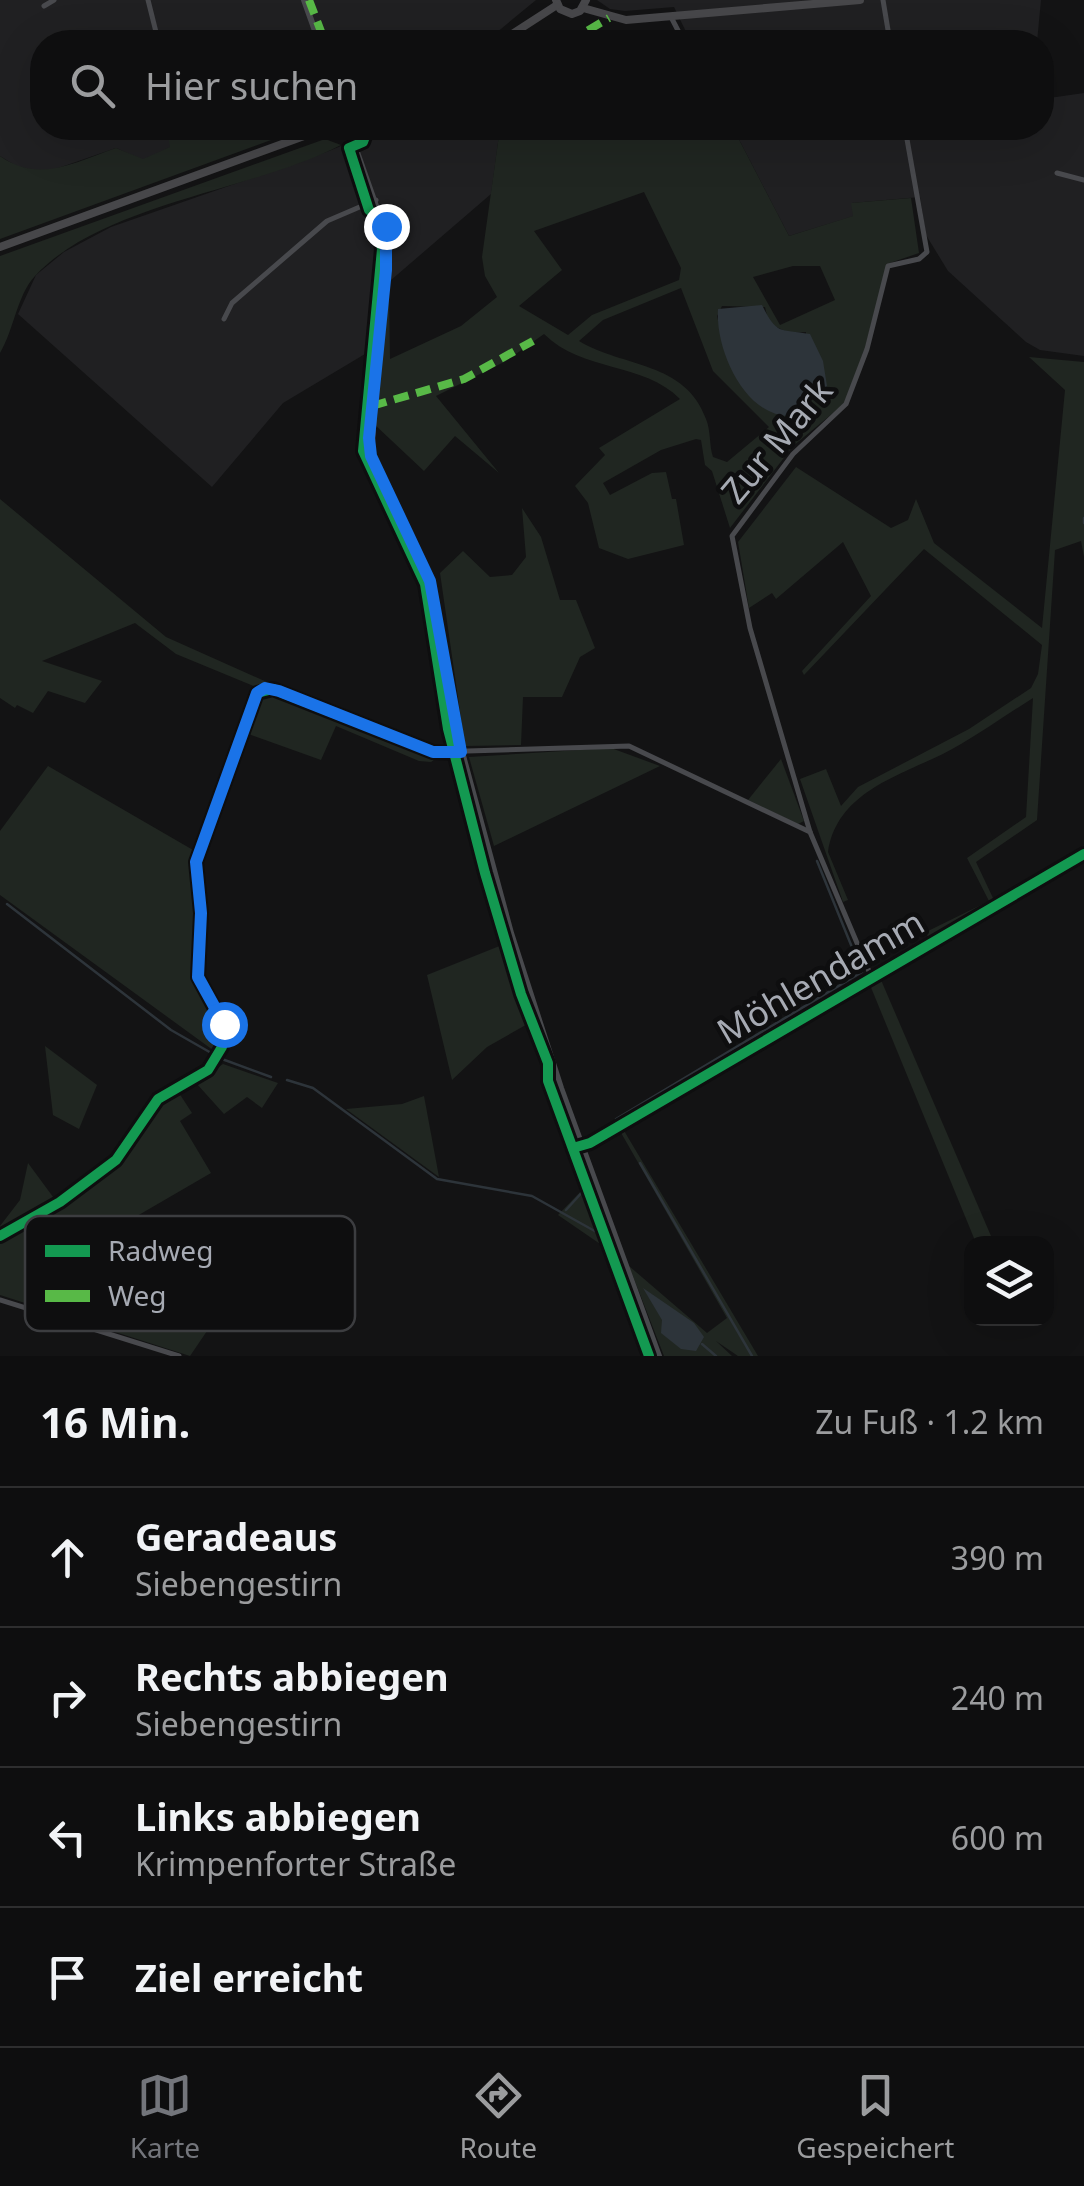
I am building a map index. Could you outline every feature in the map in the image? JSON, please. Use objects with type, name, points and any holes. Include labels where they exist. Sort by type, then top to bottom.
[{"type":"main road","points":[[517,30],[557,2],[567,14],[585,4],[626,20],[860,0]]},
{"type":"main road","points":[[0,247],[293,140]]},
{"type":"street","points":[[44,6],[54,0]]},
{"type":"street","points":[[148,0],[156,30]]},
{"type":"street","points":[[304,0],[315,30]]},
{"type":"street","points":[[883,0],[888,30]]},
{"type":"street","points":[[671,17],[678,30]]},
{"type":"street","points":[[353,140],[376,200],[388,249],[369,438],[371,456],[430,581],[461,752],[510,932],[656,1355]]},
{"type":"street","name":"Zur Mark","points":[[870,976],[810,832],[750,628],[732,536],[793,454],[846,404],[867,349],[888,266],[919,259],[927,252],[907,140]]},
{"type":"street","points":[[1057,172],[1084,180]]},
{"type":"street","points":[[224,319],[232,303],[328,221],[376,200]]},
{"type":"street","points":[[35,1216],[116,1160],[158,1100],[208,1070],[222,1048],[224,1024],[198,977],[201,913],[196,862],[257,693],[265,688],[433,752],[621,744],[810,832]]},
{"type":"street","name":"Möhlendamm","points":[[583,1145],[1084,854]]},
{"type":"street","points":[[0,1236],[25,1222]]},
{"type":"street","points":[[0,1300],[25,1308]]},
{"type":"street","points":[[99,1331],[179,1356]]},
{"type":"shaded area","points":[[0,0],[536,0],[500,30],[30,30],[30,140],[187,140],[143,160],[116,148],[44,173],[16,166],[0,156]]},
{"type":"shaded area","points":[[597,0],[1041,0],[1038,30],[685,30],[674,7],[610,9]]},
{"type":"shaded area","points":[[1084,93],[1084,356],[1040,350],[1026,342],[948,271],[926,235],[920,197],[852,203],[854,216],[789,236],[739,140],[1054,140],[1054,97]]},
{"type":"shaded area","points":[[169,140],[271,140],[0,239],[0,156],[29,169],[43,169],[72,164],[116,148],[143,159],[170,147]]},
{"type":"shaded area","points":[[322,140],[341,145],[266,175],[138,215],[64,251],[29,284],[0,353],[0,256]]},
{"type":"shaded area","points":[[355,140],[498,140],[491,194],[376,293],[370,351],[283,403],[212,487],[18,314],[36,275],[64,252],[111,227]]},
{"type":"shaded area","points":[[498,140],[739,140],[789,236],[853,216],[851,203],[911,198],[919,253],[887,264],[865,348],[844,404],[793,446],[730,528],[712,471],[705,465],[701,440],[661,450],[603,483],[610,495],[652,473],[666,472],[672,499],[676,499],[684,545],[628,559],[599,548],[588,503],[575,486],[605,455],[599,448],[680,399],[665,387],[576,355],[544,334],[506,361],[436,396],[499,473],[455,436],[424,471],[374,424],[389,291],[390,359],[461,326],[497,297],[485,276],[482,257]],"holes":[[[644,192],[681,268],[679,280],[592,315],[568,335],[519,306],[562,270],[534,231]],[[793,266],[820,266],[835,300],[780,325],[753,277]],[[681,288],[713,371],[769,427],[727,462],[713,457],[706,419],[684,386],[652,368],[579,341],[603,320]],[[722,306],[765,307],[769,324],[790,333],[806,332],[800,412],[787,416],[758,401],[747,390],[726,348],[717,316]]]},
{"type":"shaded area","points":[[762,305],[780,329],[810,334],[823,361],[827,386],[794,416],[761,407],[748,395],[722,344],[718,309]]},
{"type":"shaded area","points":[[1029,357],[1084,362],[1084,557],[1081,541],[1055,550],[1037,820],[976,862],[993,898],[992,905],[931,938],[924,933],[989,901],[967,858],[1026,817],[1033,698],[961,744],[881,784],[846,811],[828,852],[848,900],[843,902],[800,779],[826,769],[841,806],[858,787],[969,729],[1031,688],[1038,674],[1042,645],[924,549],[804,675],[802,671],[871,596],[843,542],[776,599],[772,593],[749,608],[738,542],[796,467],[891,528],[908,520],[916,499],[934,543],[1042,628],[1065,390]]},
{"type":"shaded area","points":[[0,499],[166,637],[269,683],[256,687],[176,654],[135,623],[42,661],[102,681],[85,703],[48,691],[33,713],[0,698]]},
{"type":"shaded area","points":[[522,508],[541,537],[560,600],[576,600],[595,648],[580,657],[562,697],[523,697],[521,745],[465,746],[440,573],[463,551],[490,577],[512,575],[526,557]]},
{"type":"shaded area","points":[[266,690],[438,757],[431,762],[419,761],[336,726],[321,760],[243,732],[254,702]]},
{"type":"shaded area","points":[[611,748],[660,766],[494,846],[469,757]]},
{"type":"shaded area","points":[[781,759],[804,821],[798,824],[748,800]]},
{"type":"shaded area","points":[[48,766],[193,850],[199,912],[195,977],[222,1025],[217,1053],[0,895],[0,831]]},
{"type":"shaded area","points":[[502,945],[531,1022],[487,1047],[452,1080],[427,975]]},
{"type":"shaded area","points":[[881,980],[991,1236],[973,1236],[870,985]]},
{"type":"shaded area","points":[[45,1046],[97,1085],[79,1129],[53,1115]]},
{"type":"shaded area","points":[[223,1064],[278,1083],[262,1108],[247,1097],[224,1114],[196,1083]]},
{"type":"shaded area","points":[[179,1093],[192,1113],[180,1121],[211,1173],[137,1216],[41,1216],[78,1194],[122,1157],[158,1102],[162,1106]]},
{"type":"shaded area","points":[[424,1096],[439,1177],[346,1109],[402,1104]]},
{"type":"shaded area","points":[[623,1129],[758,1356],[738,1356],[716,1341],[732,1356],[664,1356],[629,1266],[707,1333],[727,1318],[620,1131]]},
{"type":"shaded area","points":[[28,1163],[56,1201],[0,1233],[0,1226],[20,1200]]},
{"type":"shaded area","points":[[585,1187],[606,1248],[558,1215]]},
{"type":"shaded area","points":[[25,1226],[25,1303],[0,1295],[0,1241]]},
{"type":"shaded area","points":[[643,1288],[694,1323],[704,1337],[696,1351],[681,1349],[661,1333],[662,1320]]},
{"type":"shaded area","points":[[112,1331],[207,1331],[190,1356]]},
{"type":"waterway","points":[[1084,518],[1084,523]]},
{"type":"waterway","points":[[998,898],[1084,847]]},
{"type":"waterway","points":[[616,1119],[862,972],[817,861]]},
{"type":"waterway","points":[[7,904],[171,1030],[213,1054]]},
{"type":"waterway","points":[[222,1059],[271,1077]]},
{"type":"waterway","points":[[287,1080],[313,1088],[437,1179],[532,1196],[600,1234]]},
{"type":"waterway","points":[[555,1080],[577,1141]]},
{"type":"waterway","points":[[579,1149],[590,1185]]},
{"type":"waterway","points":[[640,1163],[752,1356]]},
{"type":"waterway","points":[[566,1210],[585,1189]]},
{"type":"waterway","points":[[608,1240],[623,1274]]},
{"type":"waterway","points":[[702,1344],[716,1356]]},
{"type":"marked path","points":[[309,0],[320,30]]},
{"type":"marked path","points":[[588,30],[609,18]]},
{"type":"marked path","points":[[372,406],[464,379],[533,341]]},
{"type":"cycle path","points":[[364,140],[349,148],[369,210],[376,216],[382,249],[363,451],[425,584],[448,729],[485,873],[521,994],[548,1063],[548,1081],[649,1356]]},
{"type":"cycle path","points":[[35,1216],[116,1160],[158,1099],[208,1070],[222,1047],[224,1025],[198,977],[201,913],[196,862],[257,693],[273,689],[433,752],[454,753]]},
{"type":"cycle path","points":[[573,1148],[590,1143],[1084,854]]},
{"type":"cycle path","points":[[0,1236],[25,1222]]},
{"type":"route","points":[[224,1024],[198,977],[201,913],[196,862],[240,731],[257,693],[265,688],[279,691],[433,752],[461,752],[430,581],[371,456],[369,438],[388,249],[386,226]]}]
